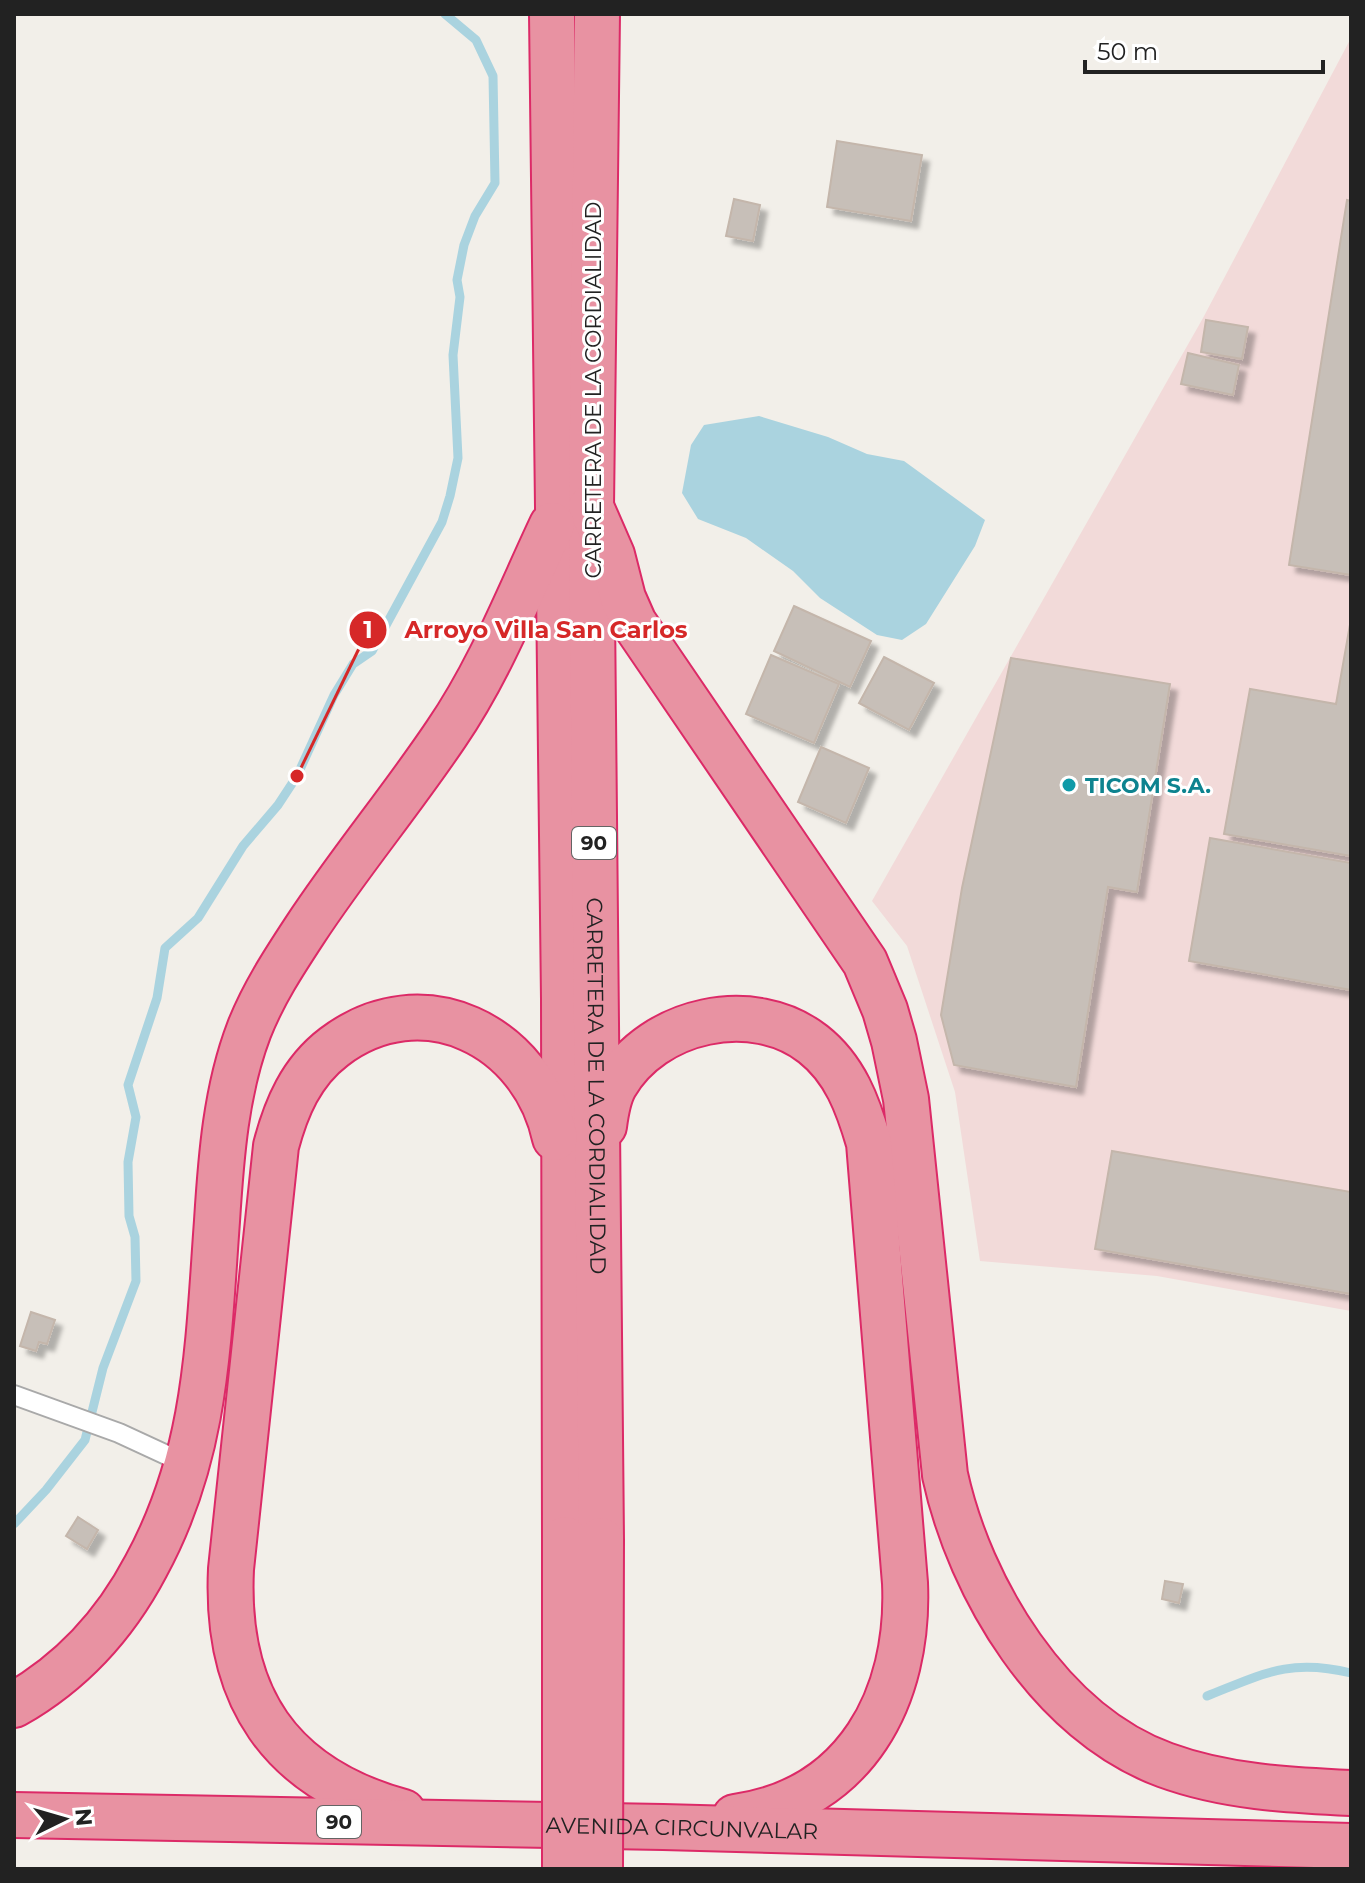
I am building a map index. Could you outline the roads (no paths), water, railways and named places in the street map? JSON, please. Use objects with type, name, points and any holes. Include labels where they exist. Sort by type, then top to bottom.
[{"type":"highway","name":"CARRETERA DE LA CORDIALIDAD","points":[[552,14],[574,511],[583,1539],[600,1869]]},
{"type":"highway","name":"CARRETERA DE LA CORDIALIDAD","points":[[574,511],[597,14]]},
{"type":"highway","points":[[14,1705],[76,1660],[116,1616],[163,1533],[188,1465],[204,1379],[225,1129],[249,1031],[272,981],[320,907],[449,731],[574,511],[612,555],[623,598],[634,623],[865,962],[885,1010],[906,1099],[945,1475],[958,1523],[974,1561],[1014,1636],[1045,1678],[1088,1720],[1122,1744],[1151,1759],[1182,1771],[1249,1786],[1351,1793]]},
{"type":"highway","points":[[456,1825],[371,1801],[321,1777],[270,1728],[245,1685],[236,1657],[229,1604],[231,1569],[276,1146],[291,1101],[305,1078],[331,1049],[384,1022],[429,1018],[468,1027],[484,1035],[515,1060],[542,1095],[581,1181]]},
{"type":"highway","points":[[581,1181],[608,1100],[631,1065],[659,1040],[677,1031],[719,1020],[739,1019],[779,1026],[813,1044],[844,1079],[856,1101],[869,1143],[906,1608],[903,1644],[894,1681],[877,1722],[862,1746],[826,1781],[803,1795],[745,1815],[663,1827]]},
{"type":"highway","name":"CARRETERA DE LA CORDIALIDAD","points":[[565,1869],[583,1539]]},
{"type":"highway","name":"AVENIDA CIRCUNVALAR","points":[[14,1815],[663,1827],[1351,1846]]},
{"type":"highway","points":[[1288,1845],[1351,1824]]},
{"type":"lane","points":[[14,1395],[119,1433],[188,1465]]},
{"type":"water","points":[[759,416],[828,437],[867,454],[904,461],[985,520],[975,546],[926,624],[902,640],[877,635],[820,598],[793,571],[746,538],[698,519],[682,493],[691,445],[704,425]]},
{"type":"waterway","points":[[14,1524],[46,1490],[85,1440],[103,1368],[136,1281],[135,1237],[129,1216],[128,1162],[136,1117],[128,1085],[157,998],[165,948],[198,918],[243,846],[278,805],[297,776],[334,695],[353,664],[372,651],[442,522],[450,496],[458,458],[453,355],[460,297],[457,280],[464,245],[475,216],[495,183],[493,76],[476,40],[445,14]]},
{"type":"waterway","points":[[1207,1696],[1261,1675],[1293,1668],[1310,1667],[1351,1673]]},
{"type":"place","name":"Arroyo Villa San Carlos","points":[[297,776]]},
{"type":"place","name":"TICOM S.A.","points":[[1069,785]]}]
